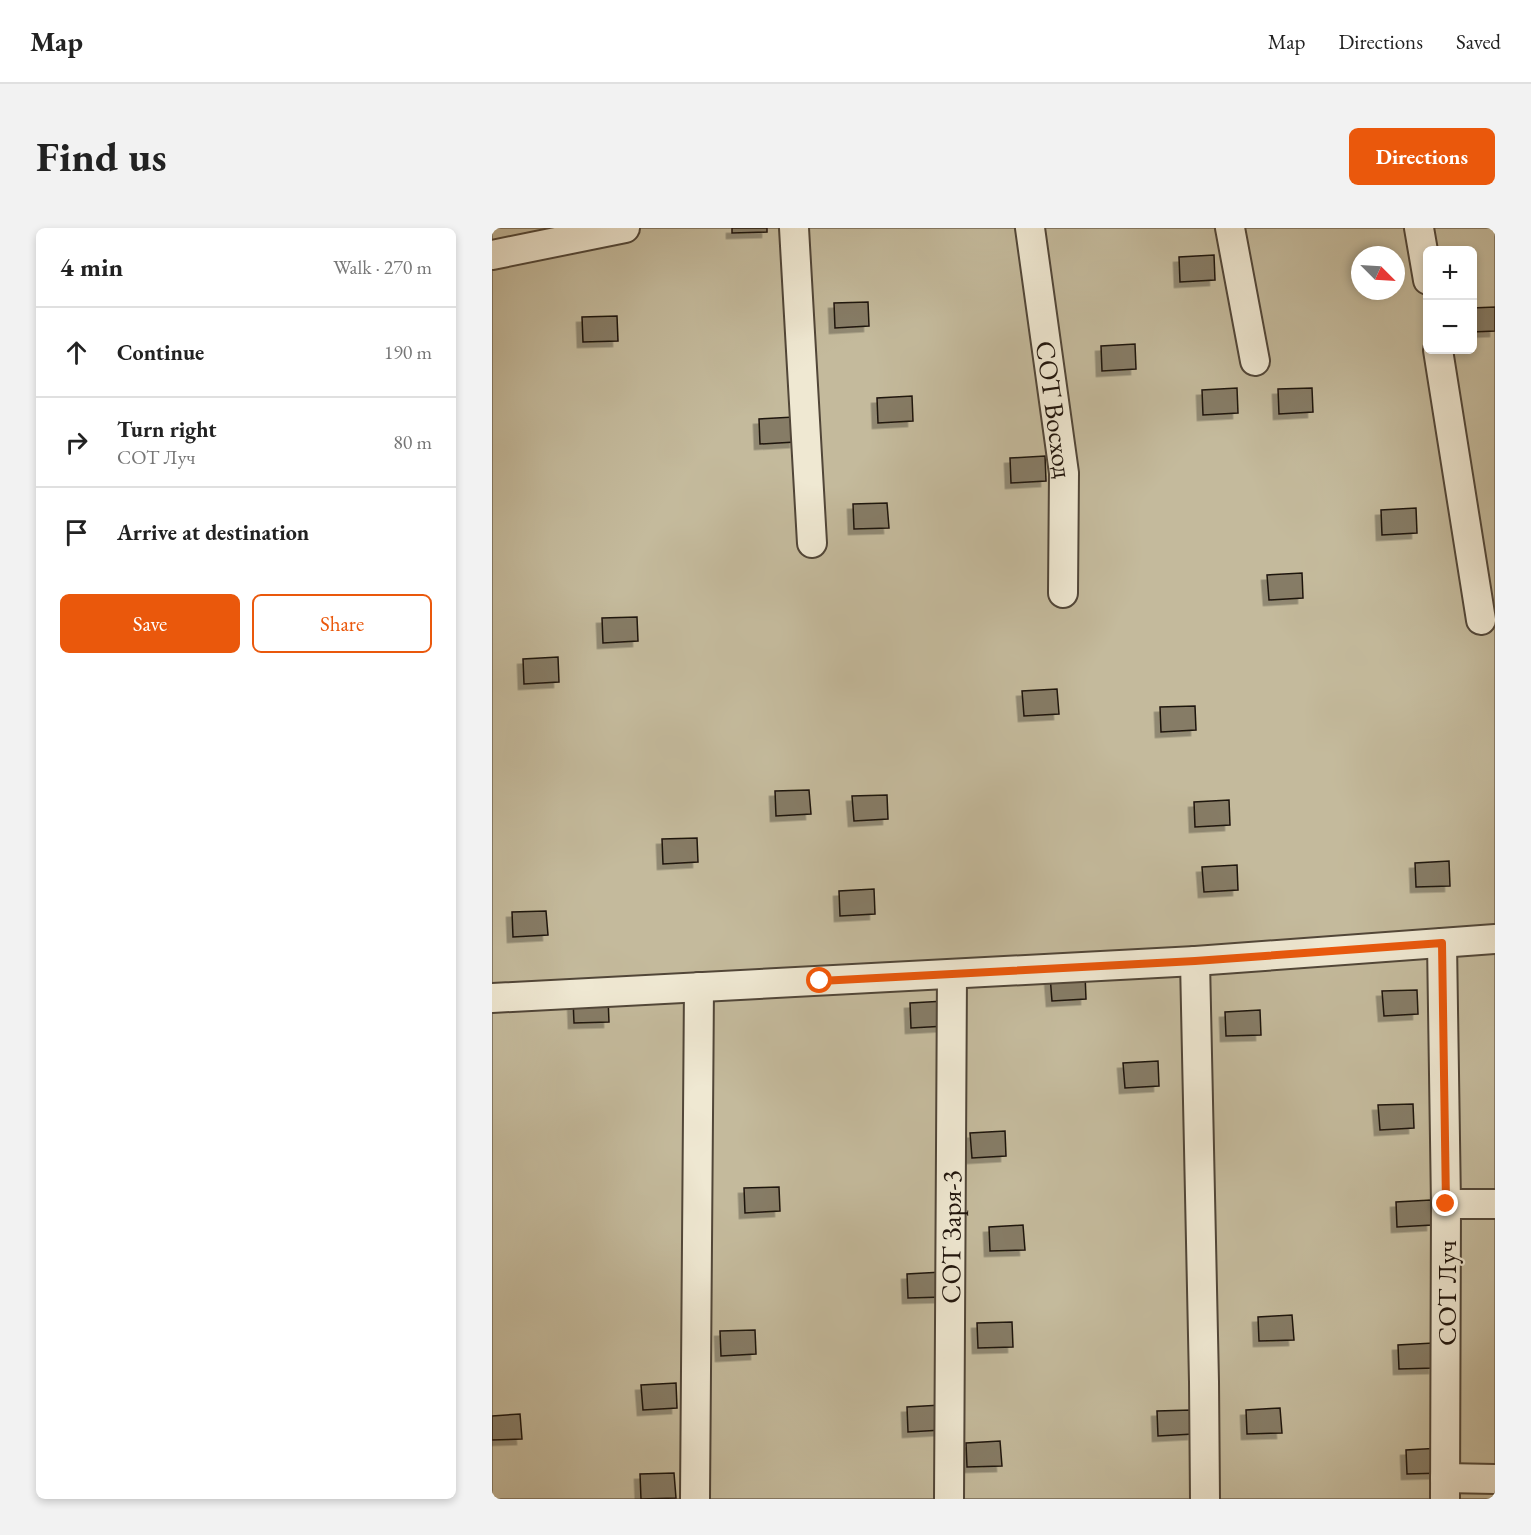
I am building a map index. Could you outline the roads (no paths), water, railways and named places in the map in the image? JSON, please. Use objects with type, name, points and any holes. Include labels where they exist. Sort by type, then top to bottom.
[{"type":"street","points":[[492,255],[626,228]]},
{"type":"street","points":[[794,228],[812,543]]},
{"type":"street","name":"СОТ Восход","points":[[1030,228],[1064,473],[1062,593]]},
{"type":"street","points":[[1230,228],[1255,361]]},
{"type":"street","points":[[1419,228],[1423,251]]},
{"type":"street","points":[[1439,354],[1481,620]]},
{"type":"street","points":[[492,998],[1195,961],[1495,939]]},
{"type":"street","name":"СОТ Луч","points":[[1442,943],[1446,1204],[1445,1489]]},
{"type":"street","points":[[1195,961],[1205,1499]]},
{"type":"street","name":"СОТ Заря-3","points":[[948,1499],[952,974]]},
{"type":"street","points":[[695,1499],[699,987]]},
{"type":"street","points":[[1446,1204],[1495,1204]]},
{"type":"street","points":[[1445,1489],[1495,1479]]}]
